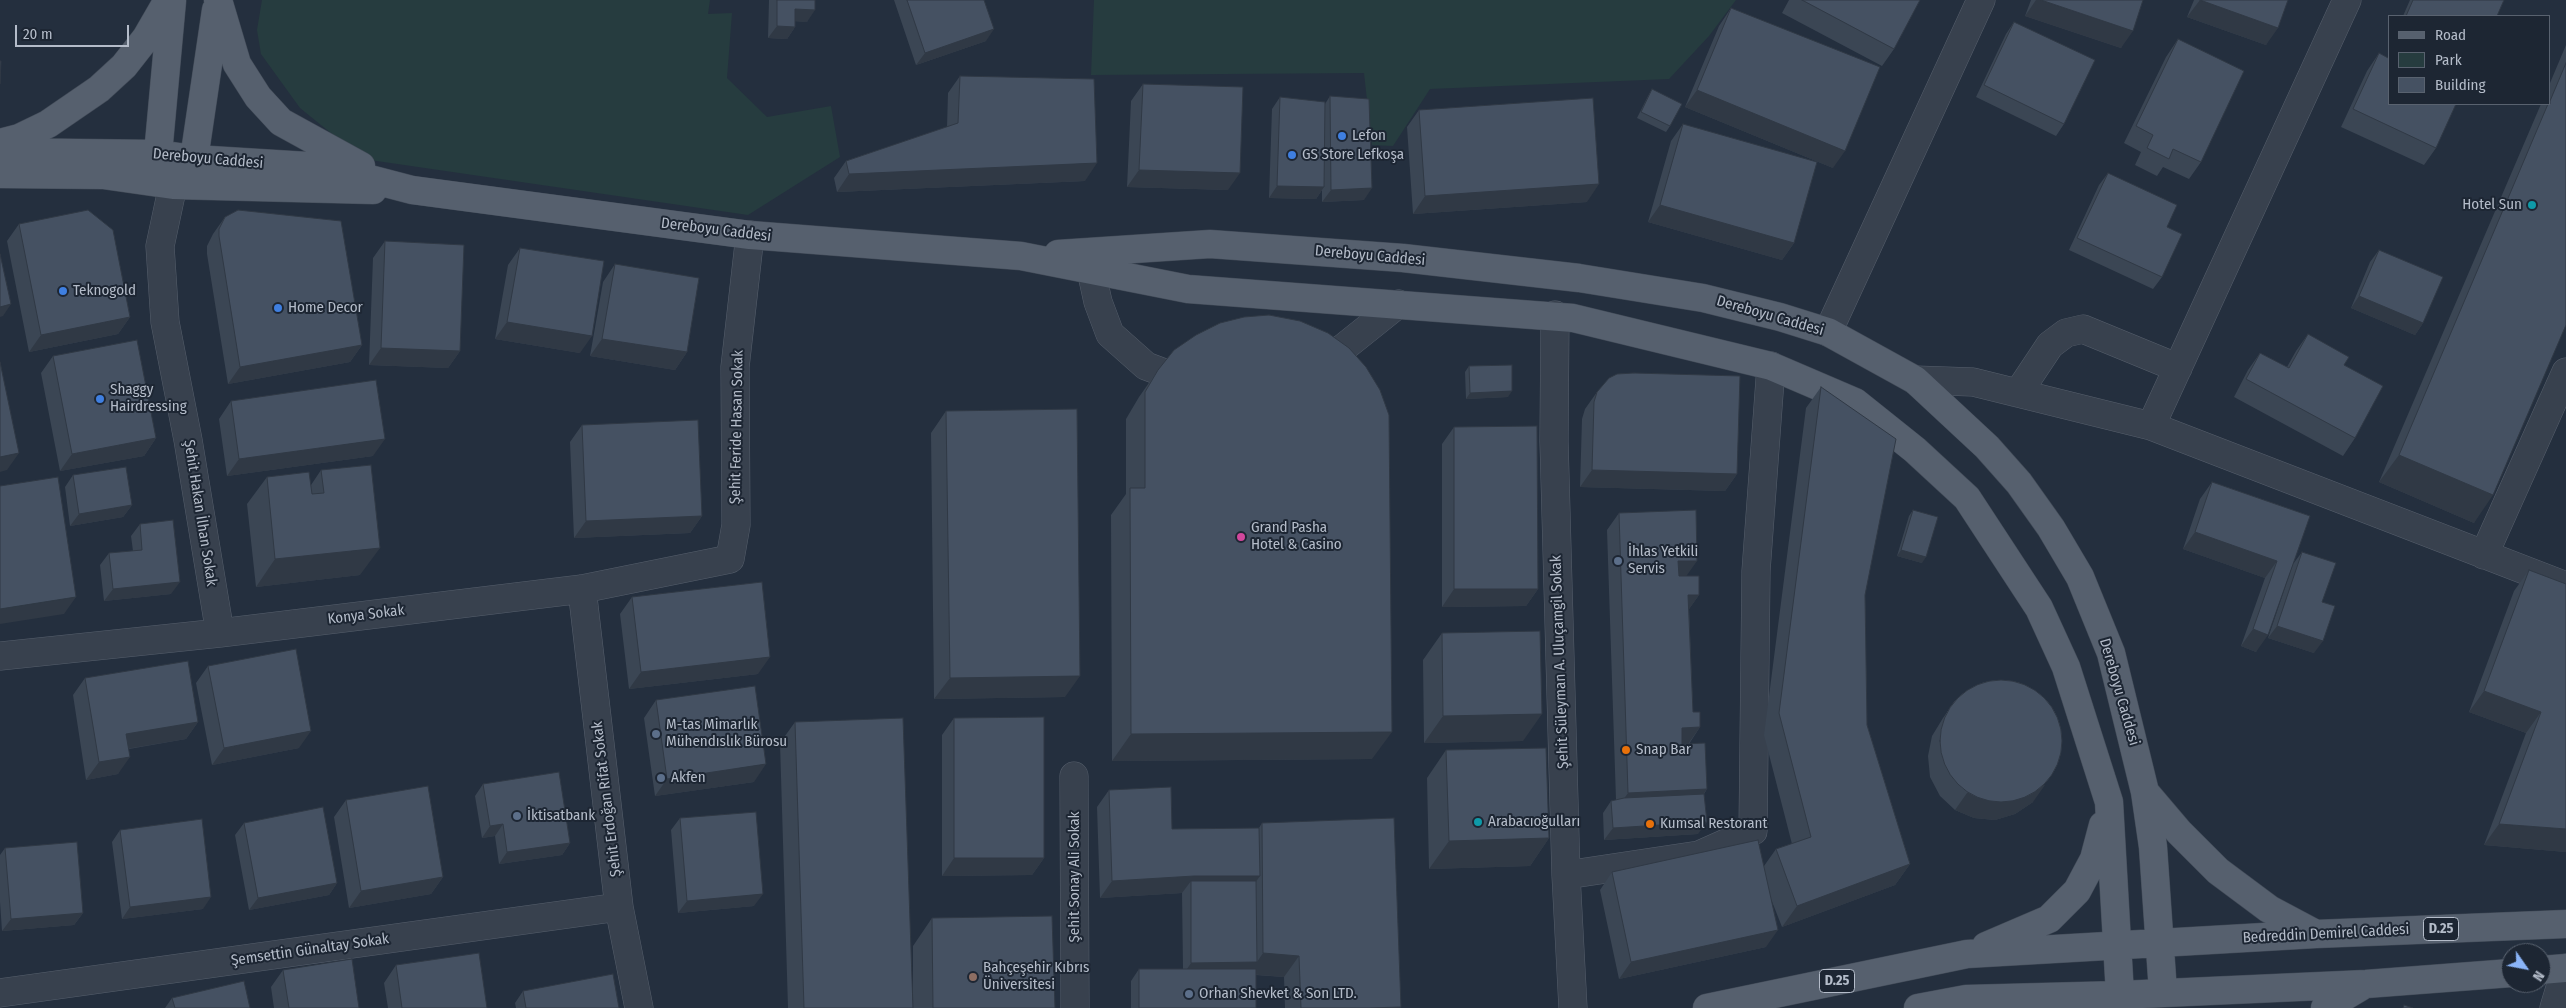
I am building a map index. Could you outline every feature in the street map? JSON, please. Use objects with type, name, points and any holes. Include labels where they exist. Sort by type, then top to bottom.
[{"type":"main road","points":[[0,143],[19,138],[48,124],[99,89],[130,59],[170,0]]},
{"type":"main road","points":[[170,0],[158,154],[173,185],[194,159],[217,0]]},
{"type":"main road","points":[[217,0],[225,32],[237,64],[258,97],[281,122],[351,161],[412,190]]},
{"type":"main road","name":"Dereboyu Caddesi","points":[[0,152],[158,154],[194,159],[324,167],[412,190]]},
{"type":"main road","name":"Dereboyu Caddesi","points":[[0,174],[103,175],[173,185],[412,190],[750,235],[1022,256],[1188,288],[1554,315],[1771,366],[1855,402],[1915,450],[1967,498],[2039,608],[2066,667],[2108,802],[2120,1002]]},
{"type":"main road","name":"Dereboyu Caddesi","points":[[1022,256],[1210,244],[1403,258],[1579,278],[1703,298],[1780,317],[1828,332],[1916,380],[1987,447],[2019,483],[2051,528],[2080,578],[2111,653],[2145,792],[2154,847],[2163,1000]]},
{"type":"main road","points":[[2145,792],[2179,832],[2218,871],[2269,909],[2316,934]]},
{"type":"main road","points":[[1967,954],[2050,918],[2077,891],[2094,859],[2108,802]]},
{"type":"main road","name":"Bedreddin Demirel Caddesi","points":[[2116,945],[2316,934],[2566,924]]},
{"type":"main road","name":"D.25","points":[[1707,1008],[1967,954],[2116,945]]},
{"type":"main road","points":[[2551,969],[2566,968]]},
{"type":"main road","points":[[1918,1008],[1978,1003],[2163,1000],[2501,973]]},
{"type":"main road","points":[[2325,1008],[2366,984]]},
{"type":"street","points":[[1828,332],[1981,0]]},
{"type":"street","points":[[2151,426],[2347,0]]},
{"type":"street","name":"Şehit Hakan İlhan Sokak","points":[[173,185],[160,246],[164,322],[188,440],[220,633]]},
{"type":"street","name":"Şehit Feride Hasan Sokak","points":[[730,559],[736,525],[735,367],[750,235]]},
{"type":"street","points":[[1091,270],[1098,302],[1110,334],[1146,366],[1203,387],[1220,389]]},
{"type":"street","points":[[1296,377],[1328,360],[1398,304]]},
{"type":"street","name":"Şehit Süleyman A. Uluçamgil Sokak","points":[[1554,315],[1554,441],[1566,875],[1573,1008]]},
{"type":"street","points":[[2018,393],[2050,345],[2066,333],[2083,329],[2178,368]]},
{"type":"street","points":[[1566,875],[1699,855],[1753,831],[1756,571],[1771,366]]},
{"type":"street","points":[[2484,555],[2566,372]]},
{"type":"street","points":[[1916,380],[1973,382],[2151,426],[2566,586]]},
{"type":"street","name":"Konya Sokak","points":[[0,656],[220,633],[582,589],[730,559]]},
{"type":"street","name":"Şehit Erdoğan Rifat Sokak","points":[[582,589],[619,907],[639,1008]]},
{"type":"street","name":"Şehit Sonay Ali Sokak","points":[[1074,776],[1075,1008]]},
{"type":"street","name":"Şemsettin Günaltay Sokak","points":[[0,993],[619,907]]},
{"type":"street","points":[[2554,1008],[2566,968]]},
{"type":"green space","points":[[262,0],[710,0],[708,14],[732,13],[727,78],[767,117],[831,106],[840,157],[748,215],[363,159],[300,108],[261,54],[257,30]]},
{"type":"green space","points":[[1094,0],[1736,0],[1709,36],[1669,79],[1430,89],[1393,146],[1372,145],[1364,73],[1091,75]]},
{"type":"building","points":[[777,0],[815,0],[815,10],[795,9],[795,27],[777,26]]},
{"type":"building","points":[[907,0],[984,0],[994,29],[925,53]]},
{"type":"building","points":[[1802,0],[1920,0],[1894,49]]},
{"type":"building","points":[[2041,0],[2143,0],[2133,31]]},
{"type":"building","points":[[2200,0],[2288,0],[2278,28]]},
{"type":"building","points":[[2413,0],[2504,0],[2497,15],[2406,15]]},
{"type":"building","points":[[1731,8],[1880,67],[1845,151],[1697,90]]},
{"type":"building","points":[[2014,22],[2095,60],[2064,124],[1984,85]]},
{"type":"building","points":[[2178,39],[2244,71],[2201,162],[2173,149],[2169,159],[2147,148],[2153,135],[2136,126]]},
{"type":"building","points":[[2379,53],[2388,58],[2388,105],[2456,105],[2436,148],[2353,109]]},
{"type":"building","name":"Hotel Sun","points":[[2566,63],[2566,325],[2493,495],[2399,455],[2548,105],[2551,105],[2551,99]]},
{"type":"building","points":[[960,76],[1094,79],[1097,163],[849,174],[846,161],[958,123]]},
{"type":"building","points":[[1143,84],[1243,87],[1240,173],[1139,170]]},
{"type":"building","points":[[1652,89],[1682,104],[1670,126],[1641,112]]},
{"type":"building","name":"Lefon","points":[[1330,96],[1369,99],[1372,188],[1331,190]]},
{"type":"building","points":[[1280,97],[1325,102],[1324,187],[1277,186]]},
{"type":"building","points":[[1593,98],[1599,184],[1425,196],[1419,110]]},
{"type":"building","points":[[1683,124],[1817,162],[1794,243],[1660,205]]},
{"type":"building","points":[[2108,173],[2177,205],[2167,227],[2182,234],[2162,277],[2077,238]]},
{"type":"building","name":"Teknogold","points":[[88,210],[113,230],[130,317],[41,335],[19,224]]},
{"type":"building","name":"Home Decor","points":[[238,210],[341,221],[362,345],[240,367],[219,236],[219,229],[225,217]]},
{"type":"building","points":[[385,241],[464,245],[460,351],[381,348]]},
{"type":"building","points":[[520,248],[604,261],[592,336],[507,322]]},
{"type":"building","points":[[2379,250],[2443,277],[2423,323],[2359,296]]},
{"type":"building","points":[[0,254],[11,304],[0,307]]},
{"type":"building","points":[[615,264],[699,278],[687,352],[602,339]]},
{"type":"building","name":"Grand Pasha Hotel & Casino","points":[[1269,315],[1300,321],[1328,333],[1349,348],[1366,367],[1380,390],[1389,415],[1392,732],[1131,734],[1130,488],[1145,488],[1145,392],[1158,370],[1174,350],[1196,335],[1220,323],[1244,317]]},
{"type":"building","points":[[2308,334],[2349,357],[2344,365],[2383,386],[2355,438],[2246,379],[2260,353],[2289,368]]},
{"type":"building","points":[[137,340],[156,438],[72,454],[53,356]]},
{"type":"building","points":[[0,362],[19,453],[0,457]]},
{"type":"building","points":[[1512,365],[1512,391],[1470,393],[1469,366]]},
{"type":"building","points":[[1617,374],[1740,376],[1737,474],[1592,470],[1594,402],[1597,392],[1609,378]]},
{"type":"building","points":[[376,380],[385,439],[239,459],[231,401]]},
{"type":"building","points":[[1821,387],[1896,439],[1865,595],[1867,725],[1910,864],[1797,906],[1776,849],[1811,837],[1779,713]]},
{"type":"building","points":[[1077,409],[1080,676],[950,678],[946,411]]},
{"type":"building","points":[[698,420],[702,516],[586,521],[582,425]]},
{"type":"building","points":[[1537,426],[1538,589],[1454,589],[1454,427]]},
{"type":"building","points":[[371,465],[380,548],[275,559],[267,477],[309,472],[312,494],[324,493],[321,470]]},
{"type":"building","points":[[126,467],[132,505],[79,514],[73,475]]},
{"type":"building","points":[[58,477],[76,597],[0,609],[0,486]]},
{"type":"building","points":[[2212,482],[2310,516],[2268,635],[2253,629],[2277,561],[2195,532]]},
{"type":"building","points":[[1696,510],[1697,561],[1678,561],[1679,576],[1699,576],[1699,595],[1688,595],[1693,712],[1700,712],[1700,727],[1682,728],[1682,744],[1705,743],[1707,789],[1628,793],[1619,513]]},
{"type":"building","points":[[1913,510],[1938,517],[1926,557],[1901,550]]},
{"type":"building","points":[[173,520],[180,582],[113,589],[109,553],[142,550],[140,524]]},
{"type":"building","points":[[2302,552],[2336,563],[2322,602],[2335,606],[2323,641],[2277,626]]},
{"type":"building","points":[[2529,570],[2566,584],[2566,829],[2499,824],[2541,712],[2484,691]]},
{"type":"building","points":[[762,582],[770,657],[641,672],[632,597]]},
{"type":"building","points":[[1540,631],[1542,714],[1443,716],[1442,633]]},
{"type":"building","points":[[296,649],[311,731],[224,748],[208,666]]},
{"type":"building","points":[[188,661],[198,722],[126,734],[130,757],[99,762],[85,678]]},
{"type":"building","points":[[2001,680],[2024,684],[2044,698],[2058,718],[2062,741],[2058,764],[2044,784],[2024,798],[2001,802],[1978,798],[1958,784],[1944,764],[1940,741],[1944,718],[1958,698],[1978,684]]},
{"type":"building","points":[[755,686],[766,764],[667,779],[656,700]]},
{"type":"building","points":[[1044,717],[1044,858],[954,858],[954,718]]},
{"type":"building","points":[[903,718],[913,1008],[804,1008],[795,722]]},
{"type":"building","points":[[1546,748],[1549,838],[1449,841],[1446,750]]},
{"type":"building","name":"İktisatbank","points":[[559,772],[570,843],[507,852],[503,824],[490,826],[483,784]]},
{"type":"building","points":[[428,786],[443,877],[361,891],[346,800]]},
{"type":"building","points":[[1171,787],[1172,829],[1259,828],[1260,876],[1194,876],[1112,881],[1109,790]]},
{"type":"building","points":[[1704,794],[1707,822],[1613,828],[1611,801],[1624,798]]},
{"type":"building","points":[[323,807],[337,883],[258,898],[244,823]]},
{"type":"building","points":[[756,812],[763,894],[687,901],[680,818]]},
{"type":"building","points":[[1394,818],[1401,1007],[1301,1008],[1299,956],[1263,953],[1262,823]]},
{"type":"building","points":[[202,819],[211,897],[130,907],[120,830]]},
{"type":"building","points":[[1758,840],[1778,930],[1631,962],[1612,872]]},
{"type":"building","points":[[77,842],[83,913],[11,919],[5,848]]},
{"type":"building","points":[[1191,881],[1256,881],[1257,962],[1191,963]]},
{"type":"building","points":[[1052,916],[1055,1008],[933,1008],[932,918]]},
{"type":"building","points":[[479,953],[487,1008],[402,1008],[396,965]]},
{"type":"building","points":[[352,959],[359,1008],[289,1008],[283,970]]},
{"type":"building","name":"Orhan Shevket & Son LTD.","points":[[1139,969],[1256,969],[1256,1008],[1139,1008]]},
{"type":"building","points":[[613,974],[619,1008],[526,1008],[523,991]]},
{"type":"building","points":[[244,981],[250,1008],[175,1008],[172,998]]},
{"type":"place","name":"Lefon","points":[[1342,136]]},
{"type":"place","name":"GS Store Lefkoşa","points":[[1292,155]]},
{"type":"place","name":"Hotel Sun","points":[[2532,205]]},
{"type":"place","name":"Teknogold","points":[[63,291]]},
{"type":"place","name":"Home Decor","points":[[278,308]]},
{"type":"place","name":"Shaggy Hairdressing","points":[[100,399]]},
{"type":"place","name":"Grand Pasha Hotel & Casino","points":[[1241,537]]},
{"type":"place","name":"İhlas Yetkili Servis","points":[[1618,561]]},
{"type":"place","name":"M-tas Mimarlık Mühendıslık Bürosu","points":[[656,734]]},
{"type":"place","name":"Snap Bar","points":[[1626,750]]},
{"type":"place","name":"Akfen","points":[[661,778]]},
{"type":"place","name":"İktisatbank","points":[[517,816]]},
{"type":"place","name":"Arabacıoğulları","points":[[1478,822]]},
{"type":"place","name":"Kumsal Restorant","points":[[1650,824]]},
{"type":"place","name":"Bahçeşehir Kıbrıs Üniversitesi","points":[[973,977]]},
{"type":"place","name":"Orhan Shevket & Son LTD.","points":[[1189,994]]}]
